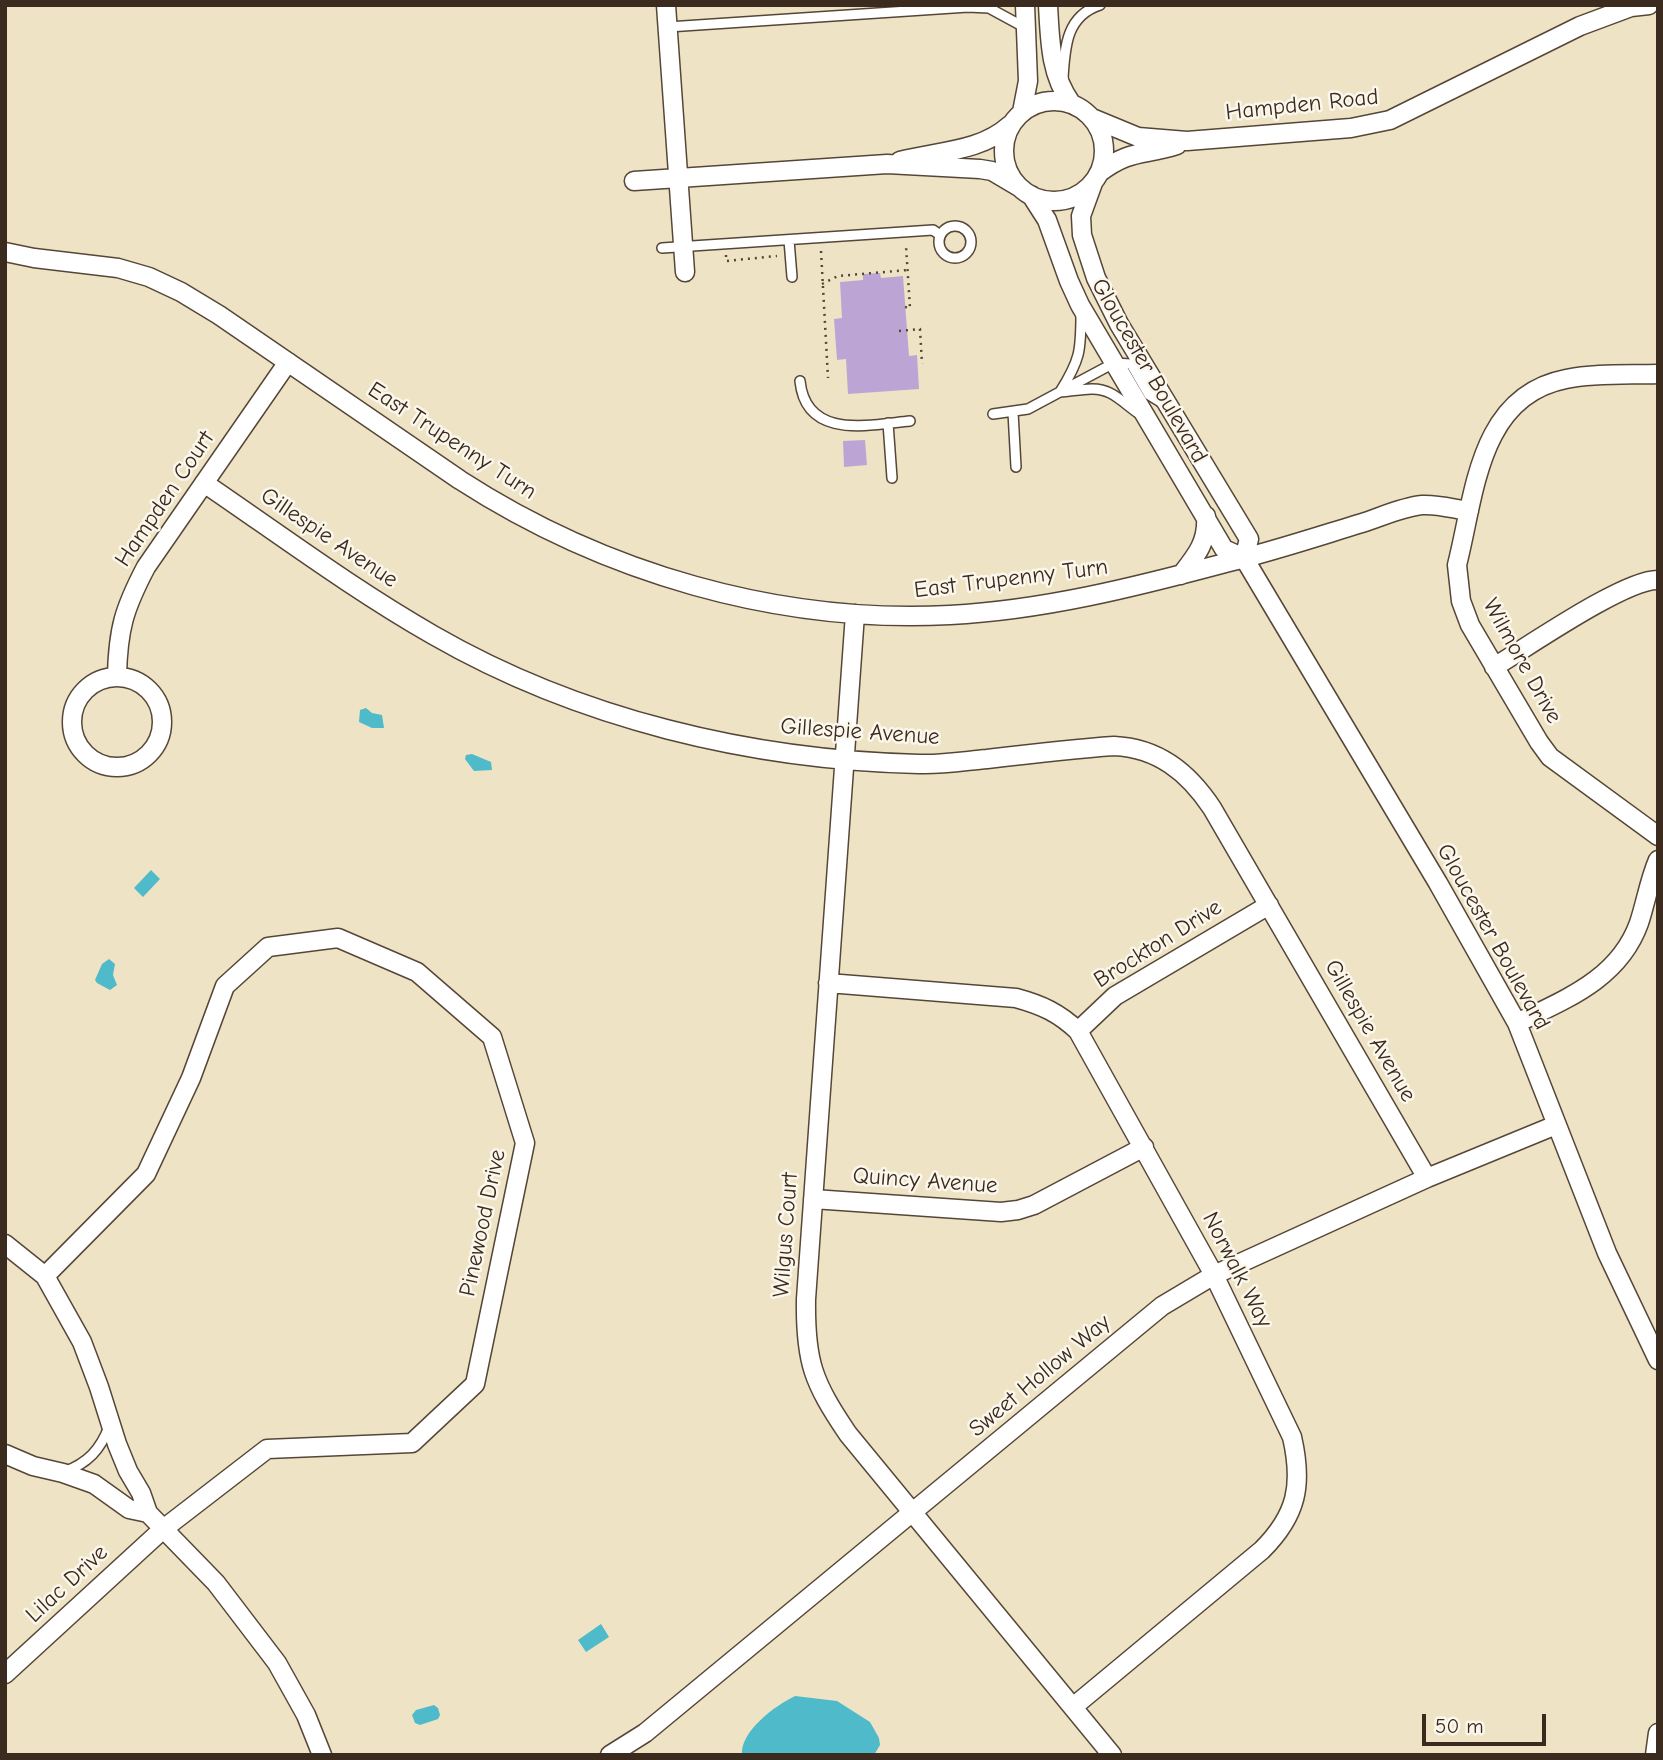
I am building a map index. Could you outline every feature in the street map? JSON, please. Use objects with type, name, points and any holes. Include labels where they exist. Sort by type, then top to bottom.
[{"type":"street","points":[[667,5],[685,272]]},
{"type":"street","points":[[1025,5],[1028,81],[1003,149],[1010,175],[1025,191]]},
{"type":"street","points":[[634,181],[887,164],[992,171],[1046,201],[1072,198],[1096,178],[1104,159],[1104,143],[1100,129],[1092,118],[1066,96],[1052,59],[1048,5]]},
{"type":"street","name":"Hampden Road","points":[[1092,118],[1138,137],[1187,141],[1351,128],[1390,120],[1580,26],[1631,7],[1649,5]]},
{"type":"street","points":[[887,164],[933,153],[962,150],[997,137],[1016,118],[1040,102],[1066,96]]},
{"type":"street","name":"Hampden Road","points":[[1096,178],[1125,156],[1159,151],[1187,141]]},
{"type":"street","name":"Gloucester Boulevard","points":[[1096,178],[1081,216],[1082,235],[1092,267],[1114,316],[1249,539],[1244,558]]},
{"type":"street","name":"Gloucester Boulevard","points":[[1025,191],[1047,220],[1080,305],[1147,419],[1224,549],[1244,558],[1438,883],[1517,1023],[1607,1253],[1658,1360]]},
{"type":"street","name":"East Trupenny Turn","points":[[5,252],[118,268],[149,277],[219,314],[491,500],[584,547],[657,576],[796,608],[855,614],[952,615],[993,610],[1110,593],[1244,558],[1420,505],[1469,511]]},
{"type":"street","name":"Hampden Court","points":[[117,676],[119,632],[132,595],[146,567],[288,362]]},
{"type":"street","name":"Wilmore Drive","points":[[1658,374],[1563,379],[1523,398],[1507,412],[1488,442],[1457,565],[1461,601],[1470,625],[1550,757],[1658,836]]},
{"type":"street","name":"Gillespie Avenue","points":[[204,483],[406,620],[507,673],[590,706],[679,732],[746,747],[921,765],[1114,746],[1143,750],[1171,764],[1198,786],[1427,1178]]},
{"type":"street","points":[[1181,575],[1205,539],[1206,516]]},
{"type":"street","points":[[1494,667],[1614,594],[1640,583],[1658,580]]},
{"type":"street","name":"Wilgus Court","points":[[855,614],[813,1199],[806,1320],[809,1359],[815,1379],[848,1434],[1112,1755]]},
{"type":"street","points":[[117,676],[135,680],[145,686],[159,705],[162,718],[161,732],[151,752],[132,765],[120,767],[102,765],[86,755],[75,738],[71,718],[79,697],[87,688],[96,681],[117,676]]},
{"type":"street","points":[[1517,1023],[1582,991],[1612,968],[1639,923],[1650,878],[1658,860]]},
{"type":"street","name":"Brockton Drive","points":[[1079,1031],[1115,996],[1269,905]]},
{"type":"street","name":"Pinewood Drive","points":[[46,1276],[146,1174],[191,1078],[225,986],[268,947],[338,938],[416,972],[492,1037],[525,1143],[475,1384],[412,1443],[267,1449],[162,1530]]},
{"type":"street","name":"Norwalk Way","points":[[828,983],[1017,998],[1041,1004],[1062,1016],[1079,1031],[1214,1275],[1292,1437],[1297,1462],[1297,1484],[1293,1507],[1285,1524],[1262,1550],[1073,1707]]},
{"type":"street","name":"Sweet Hollow Way","points":[[610,1755],[645,1733],[1162,1306],[1214,1275],[1427,1178],[1556,1125]]},
{"type":"street","name":"Quincy Avenue","points":[[813,1199],[1000,1212],[1018,1210],[1034,1205],[1144,1147]]},
{"type":"street","points":[[5,1244],[46,1276],[82,1342],[110,1425],[148,1513],[216,1583],[277,1662],[306,1715],[322,1755]]},
{"type":"street","points":[[5,1454],[33,1466],[94,1484],[129,1509],[148,1513]]},
{"type":"street","name":"Lilac Drive","points":[[5,1674],[162,1530]]},
{"type":"street","points":[[1655,1755],[1658,1733]]},
{"type":"lane","points":[[827,5],[836,15]]},
{"type":"lane","points":[[1066,96],[1065,48],[1070,29],[1079,17],[1100,5]]},
{"type":"lane","points":[[668,27],[969,6],[989,8],[1027,29]]},
{"type":"lane","points":[[662,248],[933,230],[940,235]]},
{"type":"lane","points":[[789,240],[792,277]]},
{"type":"lane","points":[[1060,392],[1078,362],[1081,347],[1080,305]]},
{"type":"lane","points":[[993,414],[1028,409],[1114,363],[1130,364],[1149,395],[1169,407]]},
{"type":"lane","points":[[800,382],[806,405],[811,412],[826,421],[859,426],[910,421]]},
{"type":"lane","points":[[1060,392],[1087,389],[1111,393],[1147,419]]},
{"type":"lane","points":[[1013,412],[1016,467]]},
{"type":"lane","points":[[888,423],[892,478]]},
{"type":"lane","points":[[63,1473],[77,1467],[96,1452],[110,1425]]},
{"type":"path","points":[[905,307],[911,308],[906,246]]},
{"type":"path","points":[[821,251],[828,378]]},
{"type":"path","points":[[822,284],[838,276],[908,270]]},
{"type":"path","points":[[899,331],[920,328],[922,364]]},
{"type":"water","points":[[366,708],[372,713],[382,715],[384,728],[372,728],[359,722],[360,710]]},
{"type":"water","points":[[472,754],[491,762],[492,770],[474,771],[465,759],[466,755]]},
{"type":"water","points":[[151,870],[160,879],[143,897],[134,888]]},
{"type":"water","points":[[109,959],[115,964],[113,975],[117,985],[110,990],[95,980],[102,964]]},
{"type":"water","points":[[601,1624],[609,1637],[586,1652],[578,1640]]},
{"type":"water","points":[[795,1696],[837,1701],[870,1722],[880,1745],[874,1755],[742,1755],[743,1746],[753,1728],[769,1712]]},
{"type":"water","points":[[434,1705],[440,1715],[438,1719],[420,1725],[415,1723],[412,1715],[416,1710]]},
{"type":"building","points":[[880,273],[881,278],[903,276],[909,356],[917,355],[919,389],[848,394],[846,359],[837,360],[834,319],[842,318],[840,282],[863,280],[863,274]]},
{"type":"building","points":[[865,440],[867,465],[844,467],[843,441]]}]
